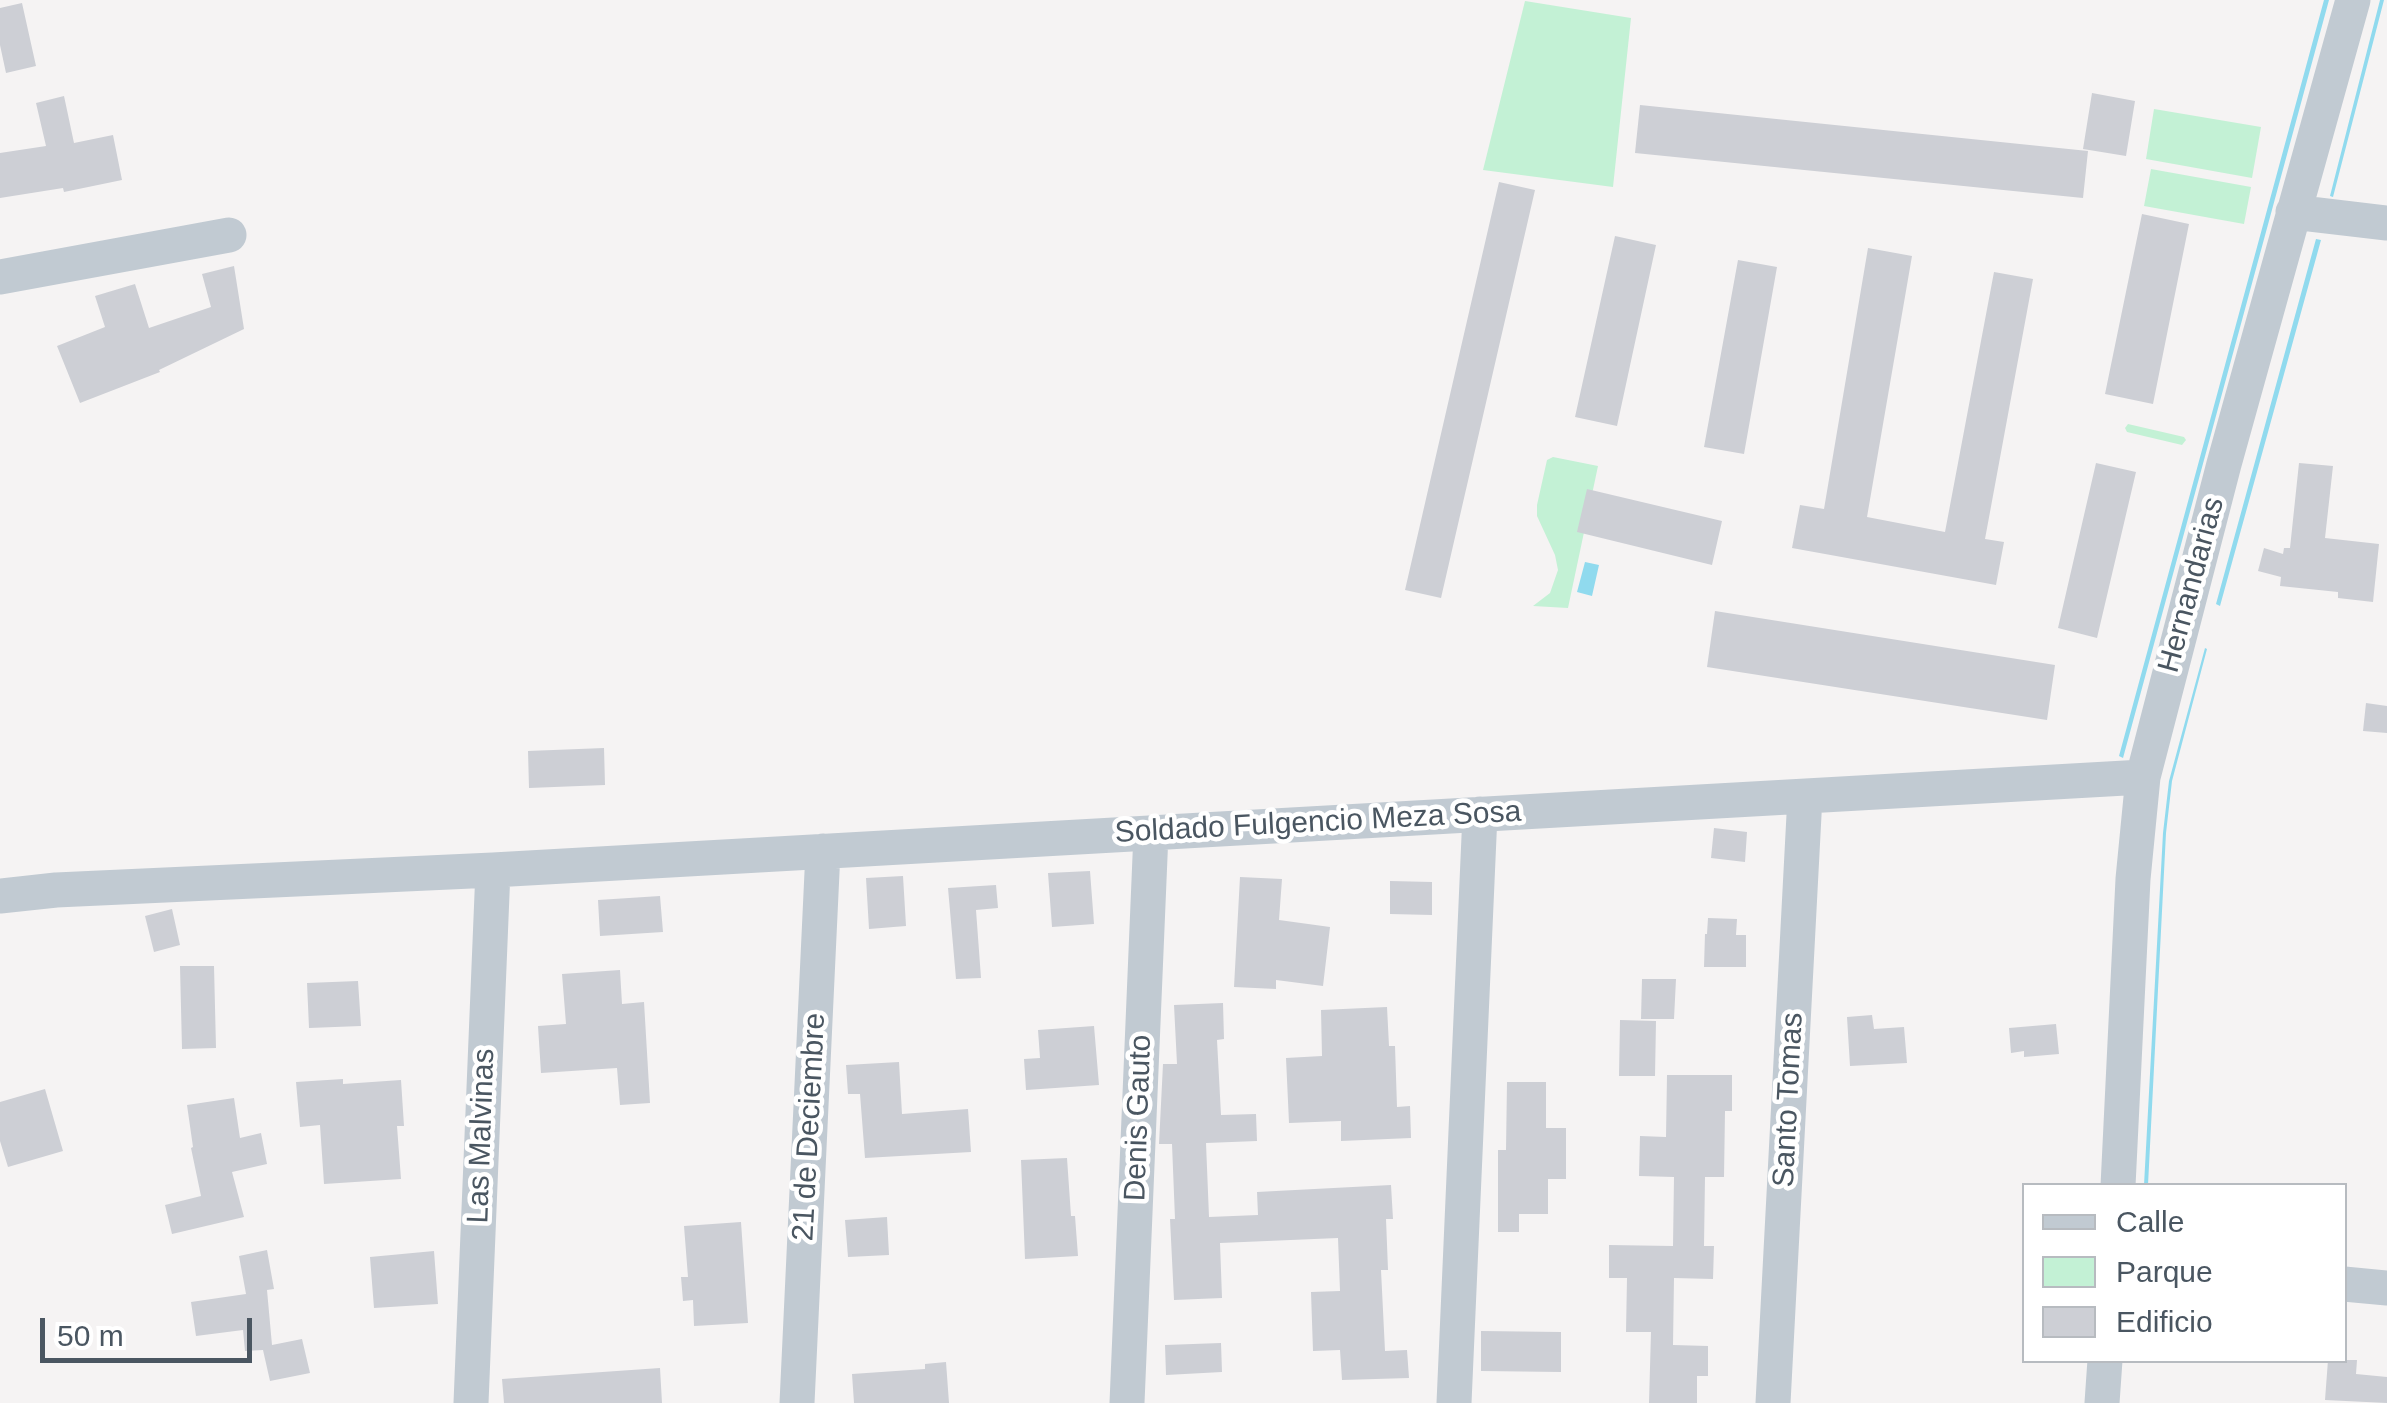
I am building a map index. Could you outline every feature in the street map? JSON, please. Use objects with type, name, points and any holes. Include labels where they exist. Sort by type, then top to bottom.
[{"type":"street","name":"Hernandarias","points":[[2118,1183],[2133,879],[2143,778],[2293,212],[2354,0]]},
{"type":"street","points":[[2293,212],[2387,223]]},
{"type":"street","points":[[0,277],[229,235]]},
{"type":"street","name":"Soldado Fulgencio Meza Sosa","points":[[0,896],[2143,778]]},
{"type":"street","name":"Santo Tomas","points":[[1773,1403],[1804,796]]},
{"type":"street","points":[[1454,1403],[1480,814]]},
{"type":"street","name":"Denis Gauto","points":[[1128,1403],[1151,833]]},
{"type":"street","name":"21 de Deciembre","points":[[797,1403],[822,851]]},
{"type":"street","name":"Las Malvinas","points":[[471,1403],[493,870]]},
{"type":"street","points":[[2347,1284],[2387,1288]]},
{"type":"street","points":[[2102,1403],[2106,1363]]},
{"type":"green space","points":[[1525,1],[1631,18],[1613,187],[1483,170]]},
{"type":"green space","points":[[2154,109],[2261,127],[2252,178],[2146,159]]},
{"type":"green space","points":[[2151,169],[2251,187],[2244,224],[2144,206]]},
{"type":"green space","points":[[2128,424],[2186,440],[2182,445],[2127,432]]},
{"type":"green space","points":[[1553,457],[1598,466],[1568,608],[1533,606],[1550,593],[1558,570],[1537,516],[1547,460]]},
{"type":"water","points":[[2324,0],[2329,0],[2123,758],[2119,756]]},
{"type":"water","points":[[2380,0],[2384,0],[2333,197],[2330,196]]},
{"type":"water","points":[[2316,239],[2321,240],[2220,606],[2216,604]]},
{"type":"water","points":[[1585,562],[1599,565],[1592,596],[1577,592]]},
{"type":"water","points":[[2205,648],[2172,781],[2166,833],[2148,1183],[2144,1183],[2163,833],[2169,781]]},
{"type":"building","points":[[22,3],[36,66],[6,73],[0,45],[0,8]]},
{"type":"building","points":[[2092,93],[2135,101],[2126,156],[2083,149]]},
{"type":"building","points":[[64,96],[74,143],[113,135],[122,180],[64,192],[63,188],[0,198],[0,153],[46,146],[36,103]]},
{"type":"building","points":[[1640,105],[2088,151],[2083,198],[1635,153]]},
{"type":"building","points":[[1499,182],[1535,190],[1441,598],[1405,590]]},
{"type":"building","points":[[2142,214],[2189,224],[2153,404],[2105,394]]},
{"type":"building","points":[[1615,236],[1656,245],[1617,426],[1575,417]]},
{"type":"building","points":[[1868,248],[1912,256],[1867,517],[1945,532],[1994,272],[2033,279],[1985,539],[2004,542],[1996,585],[1792,548],[1800,505],[1824,509]]},
{"type":"building","points":[[1738,260],[1777,267],[1744,454],[1704,447]]},
{"type":"building","points":[[234,266],[244,329],[160,372],[80,403],[57,346],[105,327],[95,296],[135,284],[149,328],[211,307],[202,274]]},
{"type":"building","points":[[2096,463],[2136,472],[2097,638],[2058,628]]},
{"type":"building","points":[[2299,463],[2333,466],[2325,538],[2379,544],[2373,602],[2338,598],[2338,592],[2280,586],[2281,577],[2258,571],[2264,548],[2283,554],[2284,548],[2290,548]]},
{"type":"building","points":[[1587,489],[1722,521],[1712,565],[1577,532]]},
{"type":"building","points":[[1715,611],[2055,665],[2047,720],[1707,667]]},
{"type":"building","points":[[2366,703],[2387,706],[2387,733],[2363,731]]},
{"type":"building","points":[[604,748],[605,785],[529,788],[528,751]]},
{"type":"building","points":[[1714,828],[1747,832],[1745,862],[1711,858]]},
{"type":"building","points":[[1090,871],[1094,924],[1052,927],[1048,873]]},
{"type":"building","points":[[903,876],[906,926],[869,929],[866,878]]},
{"type":"building","points":[[1240,877],[1282,879],[1279,920],[1330,927],[1323,986],[1276,980],[1276,989],[1234,987]]},
{"type":"building","points":[[1390,881],[1432,882],[1432,915],[1390,914]]},
{"type":"building","points":[[996,885],[998,908],[976,910],[981,978],[956,979],[948,888]]},
{"type":"building","points":[[660,896],[663,932],[600,936],[598,900]]},
{"type":"building","points":[[172,909],[180,945],[154,952],[145,916]]},
{"type":"building","points":[[1708,918],[1737,919],[1736,935],[1746,935],[1746,967],[1704,967]]},
{"type":"building","points":[[180,966],[214,966],[216,1048],[182,1049]]},
{"type":"building","points":[[620,970],[622,1004],[644,1002],[650,1103],[620,1105],[617,1068],[541,1073],[538,1026],[566,1024],[562,974]]},
{"type":"building","points":[[1642,979],[1676,979],[1674,1019],[1641,1019]]},
{"type":"building","points":[[358,981],[361,1026],[309,1028],[307,983]]},
{"type":"building","points":[[1223,1003],[1224,1039],[1217,1040],[1221,1115],[1256,1114],[1257,1141],[1206,1143],[1209,1217],[1258,1215],[1257,1192],[1391,1185],[1393,1219],[1386,1219],[1388,1270],[1381,1270],[1385,1351],[1407,1350],[1409,1378],[1342,1380],[1340,1350],[1313,1351],[1311,1292],[1340,1291],[1338,1238],[1220,1243],[1222,1298],[1174,1300],[1172,1144],[1159,1144],[1163,1064],[1177,1064],[1174,1005]]},
{"type":"building","points":[[1387,1007],[1389,1046],[1395,1046],[1397,1107],[1410,1106],[1411,1138],[1341,1141],[1341,1121],[1289,1123],[1286,1058],[1322,1056],[1321,1010]]},
{"type":"building","points":[[1872,1015],[1874,1029],[1904,1027],[1907,1063],[1850,1066],[1847,1017]]},
{"type":"building","points":[[1620,1020],[1656,1021],[1655,1076],[1619,1076]]},
{"type":"building","points":[[2056,1024],[2059,1054],[2024,1057],[2024,1051],[2011,1053],[2009,1028]]},
{"type":"building","points":[[1094,1026],[1099,1085],[1026,1090],[1024,1059],[1040,1058],[1038,1030]]},
{"type":"building","points":[[899,1062],[902,1114],[968,1109],[971,1152],[865,1158],[860,1094],[848,1094],[846,1065]]},
{"type":"building","points":[[1667,1075],[1732,1075],[1732,1111],[1725,1111],[1724,1177],[1705,1177],[1704,1246],[1714,1246],[1713,1279],[1674,1278],[1673,1345],[1708,1346],[1708,1376],[1697,1376],[1697,1403],[1649,1403],[1651,1332],[1626,1332],[1627,1278],[1609,1278],[1609,1245],[1673,1246],[1674,1177],[1639,1176],[1640,1136],[1666,1137]]},
{"type":"building","points":[[343,1079],[343,1084],[401,1080],[404,1126],[397,1126],[401,1179],[324,1184],[320,1125],[300,1127],[296,1082]]},
{"type":"building","points":[[1507,1082],[1546,1082],[1546,1128],[1566,1128],[1566,1179],[1548,1179],[1548,1214],[1519,1214],[1519,1232],[1498,1232],[1498,1150],[1506,1150]]},
{"type":"building","points":[[45,1089],[63,1151],[8,1167],[0,1141],[0,1102]]},
{"type":"building","points":[[234,1098],[240,1138],[261,1133],[267,1164],[232,1172],[244,1217],[172,1234],[165,1205],[201,1196],[187,1105]]},
{"type":"building","points":[[1067,1158],[1078,1256],[1025,1259],[1021,1160]]},
{"type":"building","points":[[887,1217],[889,1255],[848,1257],[845,1220]]},
{"type":"building","points":[[741,1222],[748,1323],[694,1326],[693,1300],[683,1301],[681,1277],[688,1277],[684,1226]]},
{"type":"building","points":[[267,1250],[274,1289],[267,1290],[272,1345],[302,1339],[310,1373],[270,1381],[263,1350],[245,1351],[243,1330],[196,1336],[191,1302],[246,1294],[239,1256]]},
{"type":"building","points":[[434,1251],[438,1304],[374,1308],[370,1257]]},
{"type":"building","points":[[1481,1331],[1561,1332],[1561,1372],[1481,1371]]},
{"type":"building","points":[[1221,1343],[1222,1372],[1166,1375],[1165,1345]]},
{"type":"building","points":[[2357,1360],[2356,1374],[2387,1377],[2387,1403],[2325,1400],[2328,1363]]},
{"type":"building","points":[[946,1362],[949,1403],[854,1403],[852,1374],[925,1369],[925,1364]]},
{"type":"building","points":[[660,1368],[662,1403],[504,1403],[502,1379]]}]
